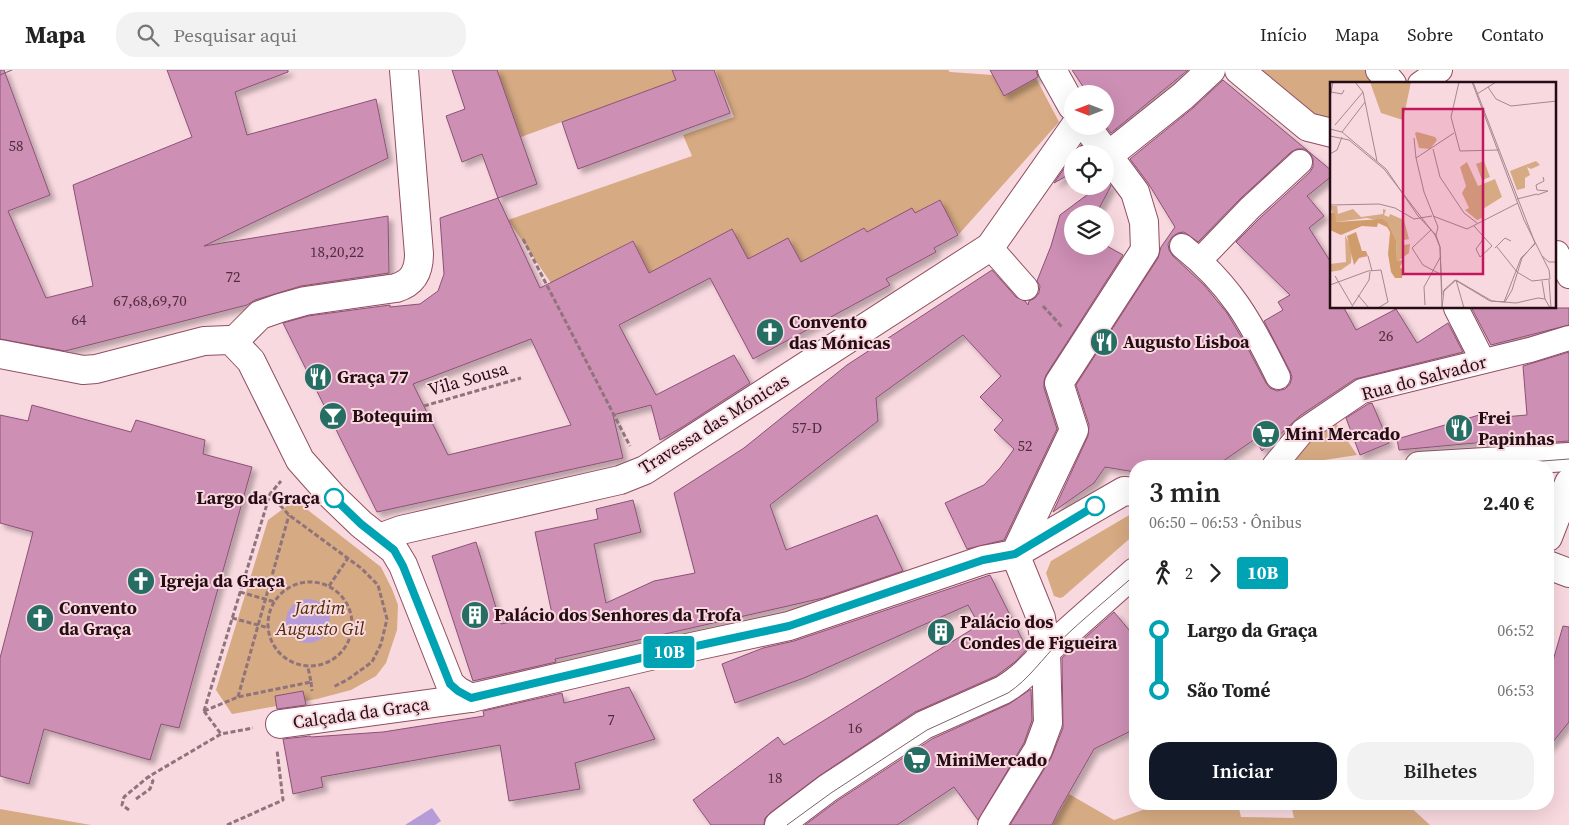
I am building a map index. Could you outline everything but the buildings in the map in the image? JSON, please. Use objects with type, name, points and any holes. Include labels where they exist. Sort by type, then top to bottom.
[{"type":"street","points":[[233,342],[260,315],[299,303],[396,288],[404,286],[413,278],[417,270],[419,254],[404,70]]},
{"type":"street","points":[[1052,70],[1064,92]]},
{"type":"street","points":[[1114,151],[1183,96],[1211,70]]},
{"type":"street","points":[[1200,260],[1250,208],[1320,143],[1308,128],[1239,70]]},
{"type":"street","points":[[1380,70],[1390,82]]},
{"type":"street","points":[[1423,82],[1440,70]]},
{"type":"street","name":"Travessa das Mónicas","points":[[379,538],[401,530],[620,480],[644,470],[990,247],[1069,135]]},
{"type":"street","points":[[1093,135],[1101,145]]},
{"type":"street","points":[[992,825],[1038,750],[1048,723],[1046,651],[1041,618],[1015,554],[1074,430],[1059,383],[1146,250],[1144,222],[1136,192],[1114,162]]},
{"type":"street","points":[[1182,246],[1200,260],[1229,291],[1244,312],[1278,377]]},
{"type":"street","points":[[990,247],[1026,288]]},
{"type":"street","points":[[1557,253],[1569,276]]},
{"type":"street","points":[[1457,309],[1483,361]]},
{"type":"street","name":"Rua do Salvador","points":[[1279,460],[1303,431],[1362,392],[1569,338]]},
{"type":"street","points":[[0,354],[83,370],[96,369],[204,341],[229,340],[251,361],[300,460],[332,496],[361,524],[379,538]]},
{"type":"street","points":[[1519,460],[1569,457]]},
{"type":"street","points":[[1554,522],[1569,483]]},
{"type":"street","name":"Calçada da Graça","points":[[271,732],[471,698],[789,626],[983,560],[1015,554],[1124,491],[1129,491]]},
{"type":"street","name":"Calçada da Graça","points":[[379,538],[394,550],[403,566],[450,684],[471,698]]},
{"type":"street","points":[[1554,567],[1569,573]]},
{"type":"street","points":[[779,825],[828,788],[924,724],[1015,684],[1038,662],[1046,651],[1129,577]]},
{"type":"path","points":[[523,239],[644,470]]},
{"type":"path","points":[[1026,288],[1082,347]]},
{"type":"path","name":"Vila Sousa","points":[[424,406],[521,378]]},
{"type":"path","points":[[204,711],[270,494],[290,515],[348,558],[378,584],[387,619],[381,644],[372,662],[347,680],[331,688]]},
{"type":"path","points":[[238,697],[290,515]]},
{"type":"path","points":[[329,586],[348,558]]},
{"type":"path","points":[[305,582],[317,582],[329,586],[349,606],[352,620],[352,635],[346,648],[335,659],[322,665],[308,667],[286,659],[271,640],[268,628],[270,614],[275,602],[288,589],[305,582]]},
{"type":"path","points":[[240,592],[275,602]]},
{"type":"path","points":[[232,618],[268,628]]},
{"type":"path","points":[[308,667],[313,693]]},
{"type":"path","points":[[204,711],[238,697],[311,682]]},
{"type":"path","points":[[204,711],[221,734]]},
{"type":"path","points":[[129,810],[122,805],[124,797],[148,777],[221,734],[271,732],[283,800],[227,825]]},
{"type":"path","points":[[136,799],[150,789],[153,781],[148,777]]},
{"type":"green space","points":[[497,70],[672,70],[676,80],[521,137]]},
{"type":"green space","points":[[715,70],[948,70],[950,72],[1036,78],[1059,122],[959,234],[939,200],[915,213],[867,232],[864,228],[801,262],[788,238],[748,259],[732,229],[649,273],[632,241],[551,283],[508,220],[692,156],[683,135],[734,117]]},
{"type":"green space","points":[[1253,70],[1366,70],[1375,82],[1330,82],[1330,127]]},
{"type":"green space","points":[[1332,417],[1357,455],[1324,460],[1291,460]]},
{"type":"green space","name":"Jardim Augusto Gil","points":[[295,500],[381,567],[398,605],[397,630],[386,663],[376,676],[351,690],[317,699],[232,714],[216,690],[268,520]]},
{"type":"green space","points":[[1129,515],[1129,539],[1060,598],[1054,596],[1046,573],[1051,561]]},
{"type":"green space","points":[[1069,794],[1114,820],[1143,810],[1239,810],[1241,817],[1294,818],[1292,810],[1414,810],[1430,825],[1052,825]]},
{"type":"green space","points":[[0,809],[91,825],[0,825]]},
{"type":"shaded area","points":[[304,599],[312,599],[324,605],[330,621],[324,637],[312,643],[304,643],[292,637],[286,625],[286,617],[292,605]]},
{"type":"shaded area","points":[[432,808],[441,821],[435,825],[405,825]]},
{"type":"tram line","points":[[0,75],[12,70]]},
{"type":"tram line","points":[[1554,460],[1569,459]]},
{"type":"tram line","points":[[787,825],[831,793],[927,730],[1008,693],[1029,675],[1069,632],[1129,580]]},
{"type":"bus line","name":"10B","points":[[334,498],[361,524],[394,550],[403,566],[450,684],[471,698],[789,626],[983,560],[1015,554],[1095,506]]},
{"type":"place","name":"Convento das Mónicas","points":[[770,332]]},
{"type":"place","name":"Augusto Lisboa","points":[[1104,342]]},
{"type":"place","name":"Graça 77","points":[[318,377]]},
{"type":"place","name":"Botequim","points":[[333,416]]},
{"type":"place","name":"Frei Papinhas","points":[[1459,428]]},
{"type":"place","name":"Mini Mercado","points":[[1266,434]]},
{"type":"place","name":"Largo da Graça","points":[[334,498]]},
{"type":"place","name":"Igreja da Graça","points":[[141,581]]},
{"type":"place","name":"Palácio dos Senhores da Trofa","points":[[475,615]]},
{"type":"place","name":"Convento da Graça","points":[[40,618]]},
{"type":"place","name":"Palácio dos Condes de Figueira","points":[[941,632]]},
{"type":"place","name":"MiniMercado","points":[[917,760]]}]
